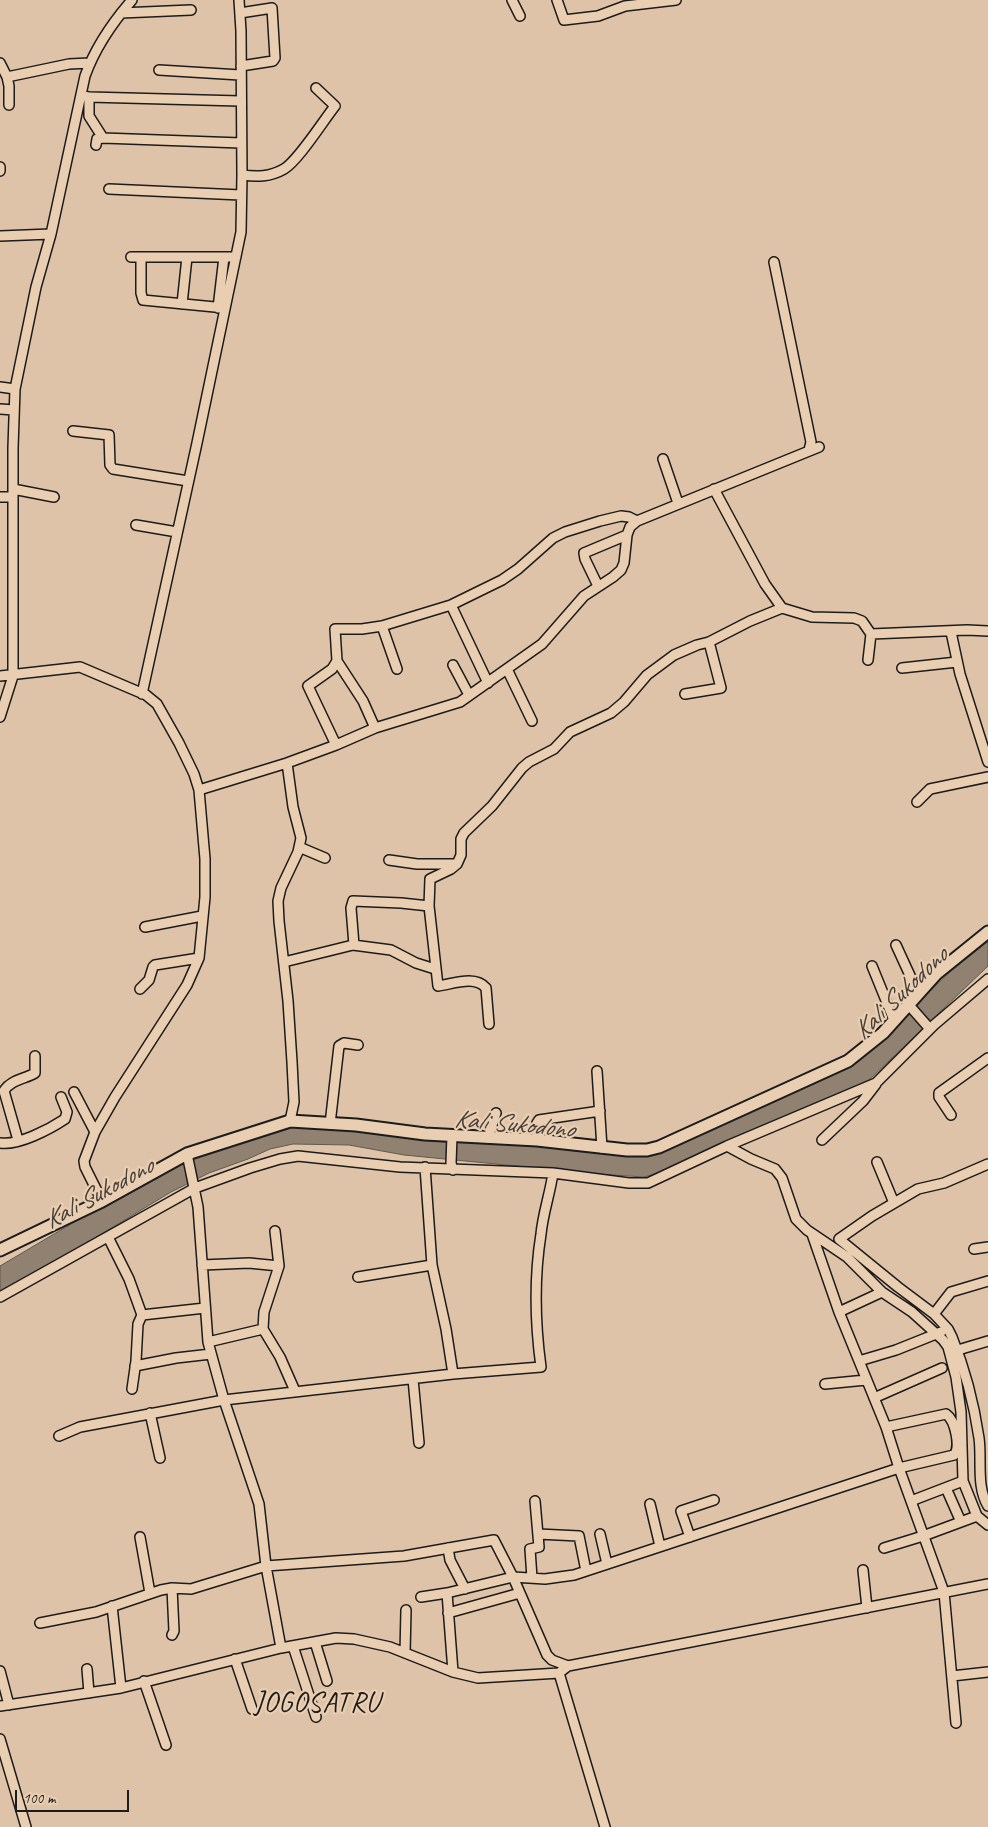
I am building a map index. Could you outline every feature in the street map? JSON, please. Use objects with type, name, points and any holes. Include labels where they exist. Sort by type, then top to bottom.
[{"type":"main road","points":[[0,1250],[102,1201],[188,1155],[290,1121],[452,1137],[537,1140],[602,1148],[647,1150],[659,1147],[848,1061],[883,1032],[910,1005],[918,993],[936,974],[988,932]]},
{"type":"street","points":[[0,717],[13,676],[15,389],[36,287],[85,96],[90,63],[121,13],[132,0]]},
{"type":"street","points":[[142,694],[188,481],[221,308],[236,257],[241,232],[239,0]]},
{"type":"street","points":[[512,0],[520,16]]},
{"type":"street","points":[[557,0],[564,20],[598,16],[624,3],[676,0]]},
{"type":"street","points":[[160,70],[240,70],[274,60],[271,4],[240,13]]},
{"type":"street","points":[[121,13],[191,10]]},
{"type":"street","points":[[7,77],[69,64],[90,63]]},
{"type":"street","points":[[0,64],[7,77],[9,86],[9,105]]},
{"type":"street","points":[[242,175],[260,177],[274,174],[290,165],[335,106],[316,88]]},
{"type":"street","points":[[85,96],[240,101]]},
{"type":"street","points":[[85,96],[89,116],[99,141],[241,143]]},
{"type":"street","points":[[0,166],[0,171]]},
{"type":"street","points":[[109,189],[241,195]]},
{"type":"street","points":[[0,236],[51,234]]},
{"type":"street","points":[[131,257],[236,257]]},
{"type":"street","points":[[141,257],[141,292],[143,300],[221,308]]},
{"type":"street","points":[[182,304],[186,257]]},
{"type":"street","points":[[221,308],[224,257]]},
{"type":"street","points":[[203,789],[336,746],[375,728],[460,702],[542,644],[579,600],[621,570],[624,563],[627,535],[630,527],[637,521],[814,448],[810,442],[774,262]]},
{"type":"street","points":[[0,387],[15,389]]},
{"type":"street","points":[[0,409],[14,410]]},
{"type":"street","points":[[73,431],[109,435],[110,465],[113,469],[188,481]]},
{"type":"street","points":[[663,459],[678,503]]},
{"type":"street","points":[[714,489],[765,584],[782,608],[812,617],[854,618],[862,621],[871,634],[868,660]]},
{"type":"street","points":[[0,497],[13,493],[54,497]]},
{"type":"street","points":[[375,728],[363,700],[337,661],[335,629],[362,629],[382,626],[451,606],[502,580],[518,569],[553,538],[565,532],[600,520],[621,516],[629,516],[637,521]]},
{"type":"street","points":[[136,525],[177,532]]},
{"type":"street","points":[[598,586],[584,553],[627,535]]},
{"type":"street","points":[[451,606],[488,683]]},
{"type":"street","points":[[489,1024],[486,988],[483,984],[471,981],[438,986],[429,906],[430,879],[457,864],[460,855],[461,839],[464,833],[492,806],[529,762],[554,749],[570,732],[611,712],[624,702],[647,675],[674,655],[709,642],[750,621],[782,608]]},
{"type":"street","points":[[382,626],[397,669]]},
{"type":"street","points":[[871,634],[967,630],[988,631]]},
{"type":"street","points":[[951,632],[957,662],[977,732],[988,762]]},
{"type":"street","points":[[684,694],[721,688],[709,642]]},
{"type":"street","points":[[336,746],[308,686],[332,669],[337,661]]},
{"type":"street","points":[[902,668],[957,662]]},
{"type":"street","points":[[453,665],[469,695]]},
{"type":"street","points":[[0,676],[80,667],[152,699],[157,704],[180,743],[203,789],[206,859],[205,897],[199,958],[187,985],[115,1097],[95,1132],[84,1161],[87,1173],[102,1201]]},
{"type":"street","points":[[507,670],[532,722]]},
{"type":"street","points":[[287,763],[293,807],[301,838],[281,888],[278,901],[290,1025],[294,1102],[290,1121]]},
{"type":"street","points":[[917,802],[930,789],[988,777]]},
{"type":"street","points":[[299,847],[325,858]]},
{"type":"street","points":[[389,860],[417,864],[457,864]]},
{"type":"street","points":[[354,945],[351,908],[354,902],[392,902],[429,906]]},
{"type":"street","points":[[145,927],[202,916]]},
{"type":"street","points":[[284,962],[354,945],[391,950],[416,963],[435,969]]},
{"type":"street","points":[[896,945],[918,993]]},
{"type":"street","points":[[140,989],[149,980],[155,965],[199,958]]},
{"type":"street","points":[[872,966],[894,1020]]},
{"type":"street","points":[[822,1140],[863,1101],[876,1083],[929,1028],[988,979]]},
{"type":"street","points":[[910,1005],[929,1028]]},
{"type":"street","points":[[330,1124],[338,1046],[344,1043],[358,1045]]},
{"type":"street","points":[[18,1140],[4,1090],[5,1087],[13,1082],[35,1073],[35,1056]]},
{"type":"street","points":[[950,1115],[939,1097],[939,1093],[988,1058]]},
{"type":"street","points":[[597,1071],[602,1148]]},
{"type":"street","points":[[0,1297],[195,1186],[280,1159],[298,1156],[400,1167],[452,1166],[553,1174],[629,1183],[648,1183],[733,1143],[876,1083]]},
{"type":"street","points":[[74,1092],[95,1132]]},
{"type":"street","points":[[0,1143],[5,1144],[48,1130],[65,1119],[66,1112],[61,1097]]},
{"type":"street","points":[[537,1140],[537,1123],[539,1120],[570,1117],[600,1111]]},
{"type":"street","points":[[488,1138],[496,1112]]},
{"type":"street","points":[[452,1137],[452,1166]]},
{"type":"street","points":[[733,1143],[751,1159],[775,1169],[782,1178],[796,1220],[812,1234],[847,1257],[882,1292],[942,1332],[958,1350],[974,1408],[980,1440],[983,1491],[988,1506]]},
{"type":"street","points":[[188,1155],[195,1186],[210,1354],[259,1504],[266,1566],[281,1648]]},
{"type":"street","points":[[877,1162],[894,1203]]},
{"type":"street","points":[[988,1164],[944,1183],[918,1189],[840,1239],[934,1314],[942,1332],[943,1340],[948,1347],[956,1378],[961,1412],[963,1481],[977,1516],[988,1525]]},
{"type":"street","points":[[425,1167],[432,1265],[446,1329],[452,1374]]},
{"type":"street","points":[[59,1436],[80,1427],[224,1400],[452,1374],[541,1368],[536,1332],[536,1289],[540,1234],[553,1174]]},
{"type":"street","points":[[275,1232],[279,1266],[264,1312],[263,1329],[280,1357],[295,1391]]},
{"type":"street","points":[[812,1234],[839,1312],[886,1427],[944,1592],[956,1723]]},
{"type":"street","points":[[108,1237],[129,1279],[142,1315],[138,1324],[132,1389]]},
{"type":"street","points":[[974,1249],[988,1247]]},
{"type":"street","points":[[202,1265],[249,1263],[279,1266]]},
{"type":"street","points":[[358,1277],[432,1265]]},
{"type":"street","points":[[934,1314],[951,1292],[988,1281]]},
{"type":"street","points":[[839,1312],[882,1292]]},
{"type":"street","points":[[142,1315],[205,1308]]},
{"type":"street","points":[[208,1342],[263,1329]]},
{"type":"street","points":[[859,1361],[896,1350],[942,1332]]},
{"type":"street","points":[[958,1350],[988,1341]]},
{"type":"street","points":[[135,1366],[210,1354]]},
{"type":"street","points":[[874,1398],[942,1368]]},
{"type":"street","points":[[412,1379],[419,1443]]},
{"type":"street","points":[[825,1384],[866,1380]]},
{"type":"street","points":[[150,1413],[160,1458]]},
{"type":"street","points":[[421,1597],[447,1593],[513,1577],[545,1579],[569,1576],[899,1468],[954,1455],[957,1452],[952,1421],[949,1415],[941,1414],[886,1427]]},
{"type":"street","points":[[911,1502],[963,1481]]},
{"type":"street","points":[[946,1488],[961,1522]]},
{"type":"street","points":[[690,1537],[681,1511],[714,1500]]},
{"type":"street","points":[[532,1578],[530,1549],[539,1547],[535,1501]]},
{"type":"street","points":[[650,1504],[660,1546]]},
{"type":"street","points":[[884,1548],[977,1516]]},
{"type":"street","points":[[538,1534],[579,1536],[586,1571]]},
{"type":"street","points":[[600,1534],[607,1564]]},
{"type":"street","points":[[140,1537],[150,1594]]},
{"type":"street","points":[[40,1623],[96,1612],[172,1588],[191,1589],[266,1566],[404,1556],[494,1540],[513,1577],[549,1658],[563,1670],[605,1827]]},
{"type":"street","points":[[448,1548],[450,1560],[465,1589]]},
{"type":"street","points":[[863,1570],[867,1608]]},
{"type":"street","points":[[0,1671],[5,1705],[121,1688],[281,1648],[336,1638],[354,1638],[390,1647],[452,1672],[478,1678],[563,1670],[988,1584]]},
{"type":"street","points":[[172,1588],[174,1631],[172,1635]]},
{"type":"street","points":[[447,1593],[452,1672]]},
{"type":"street","points":[[448,1614],[520,1593]]},
{"type":"street","points":[[112,1606],[121,1688]]},
{"type":"street","points":[[405,1653],[406,1610]]},
{"type":"street","points":[[315,1642],[327,1681]]},
{"type":"street","points":[[293,1646],[316,1717]]},
{"type":"street","points":[[236,1659],[252,1709]]},
{"type":"street","points":[[87,1669],[89,1693]]},
{"type":"street","points":[[952,1676],[988,1672]]},
{"type":"street","points":[[144,1681],[166,1745]]},
{"type":"street","points":[[0,1739],[26,1827]]},
{"type":"shaded area","points":[[988,936],[988,966],[867,1082],[662,1172],[644,1177],[598,1174],[404,1155],[349,1145],[293,1144],[270,1149],[209,1173],[171,1192],[75,1250],[0,1291],[0,1266],[179,1160],[293,1124],[630,1153],[853,1061],[890,1029]]},
{"type":"district","name":"JOGOSATRU","points":[[317,1704]]},
{"type":"water label","name":"Kali Sukodono","points":[[901,994]]},
{"type":"water label","name":"Kali Sukodono","points":[[514,1125]]},
{"type":"water label","name":"Kali Sukodono","points":[[99,1194]]}]
